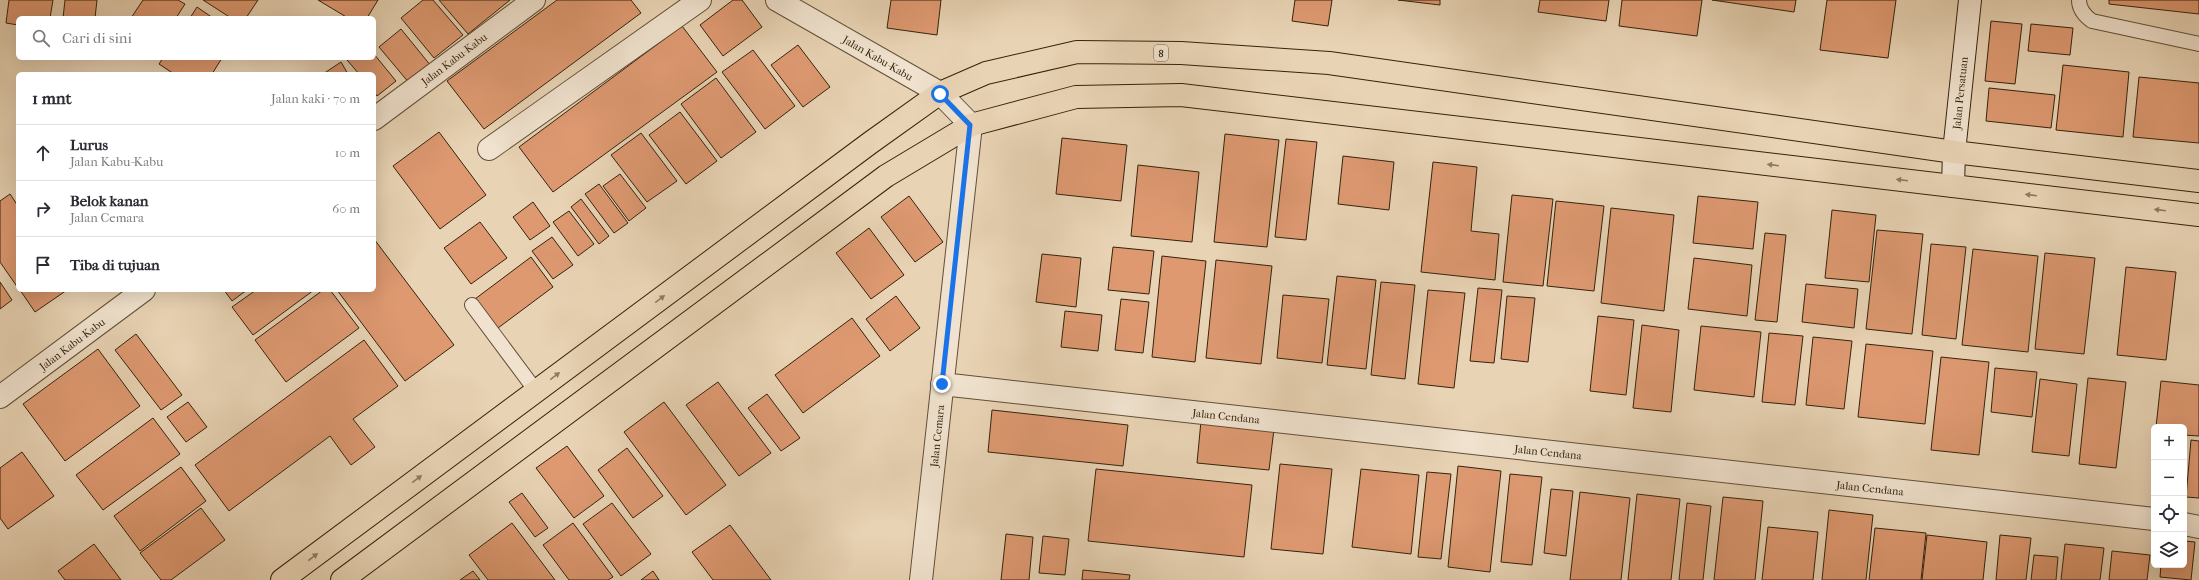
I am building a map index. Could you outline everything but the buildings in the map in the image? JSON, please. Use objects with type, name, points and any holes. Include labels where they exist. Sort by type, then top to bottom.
[{"type":"highway","name":"8","points":[[282,580],[870,143],[940,94],[986,73],[1077,52],[1181,53],[1328,63],[1954,152],[2199,180]]},
{"type":"highway","points":[[342,580],[886,176],[970,125],[1076,97],[1181,95],[2199,215]]},
{"type":"street","name":"Jalan Kabu-Kabu","points":[[376,118],[534,0]]},
{"type":"street","points":[[489,149],[700,0]]},
{"type":"street","name":"Jalan Kabu-Kabu","points":[[777,0],[940,94],[970,125]]},
{"type":"street","name":"Jalan Persatuan","points":[[1953,186],[1954,152],[1970,0]]},
{"type":"street","name":"Jalan Cemara","points":[[918,578],[942,384],[970,125]]},
{"type":"street","name":"Jalan Kabu-Kabu","points":[[0,397],[141,292]]},
{"type":"street","name":"Jalan Cendana","points":[[942,384],[2151,519]]},
{"type":"street","points":[[2187,525],[2199,527]]},
{"type":"lane","points":[[2079,0],[2079,5],[2084,15],[2092,21],[2199,44]]},
{"type":"lane","points":[[472,305],[536,391]]},
{"type":"route","points":[[940,94],[970,125],[942,384]]}]
